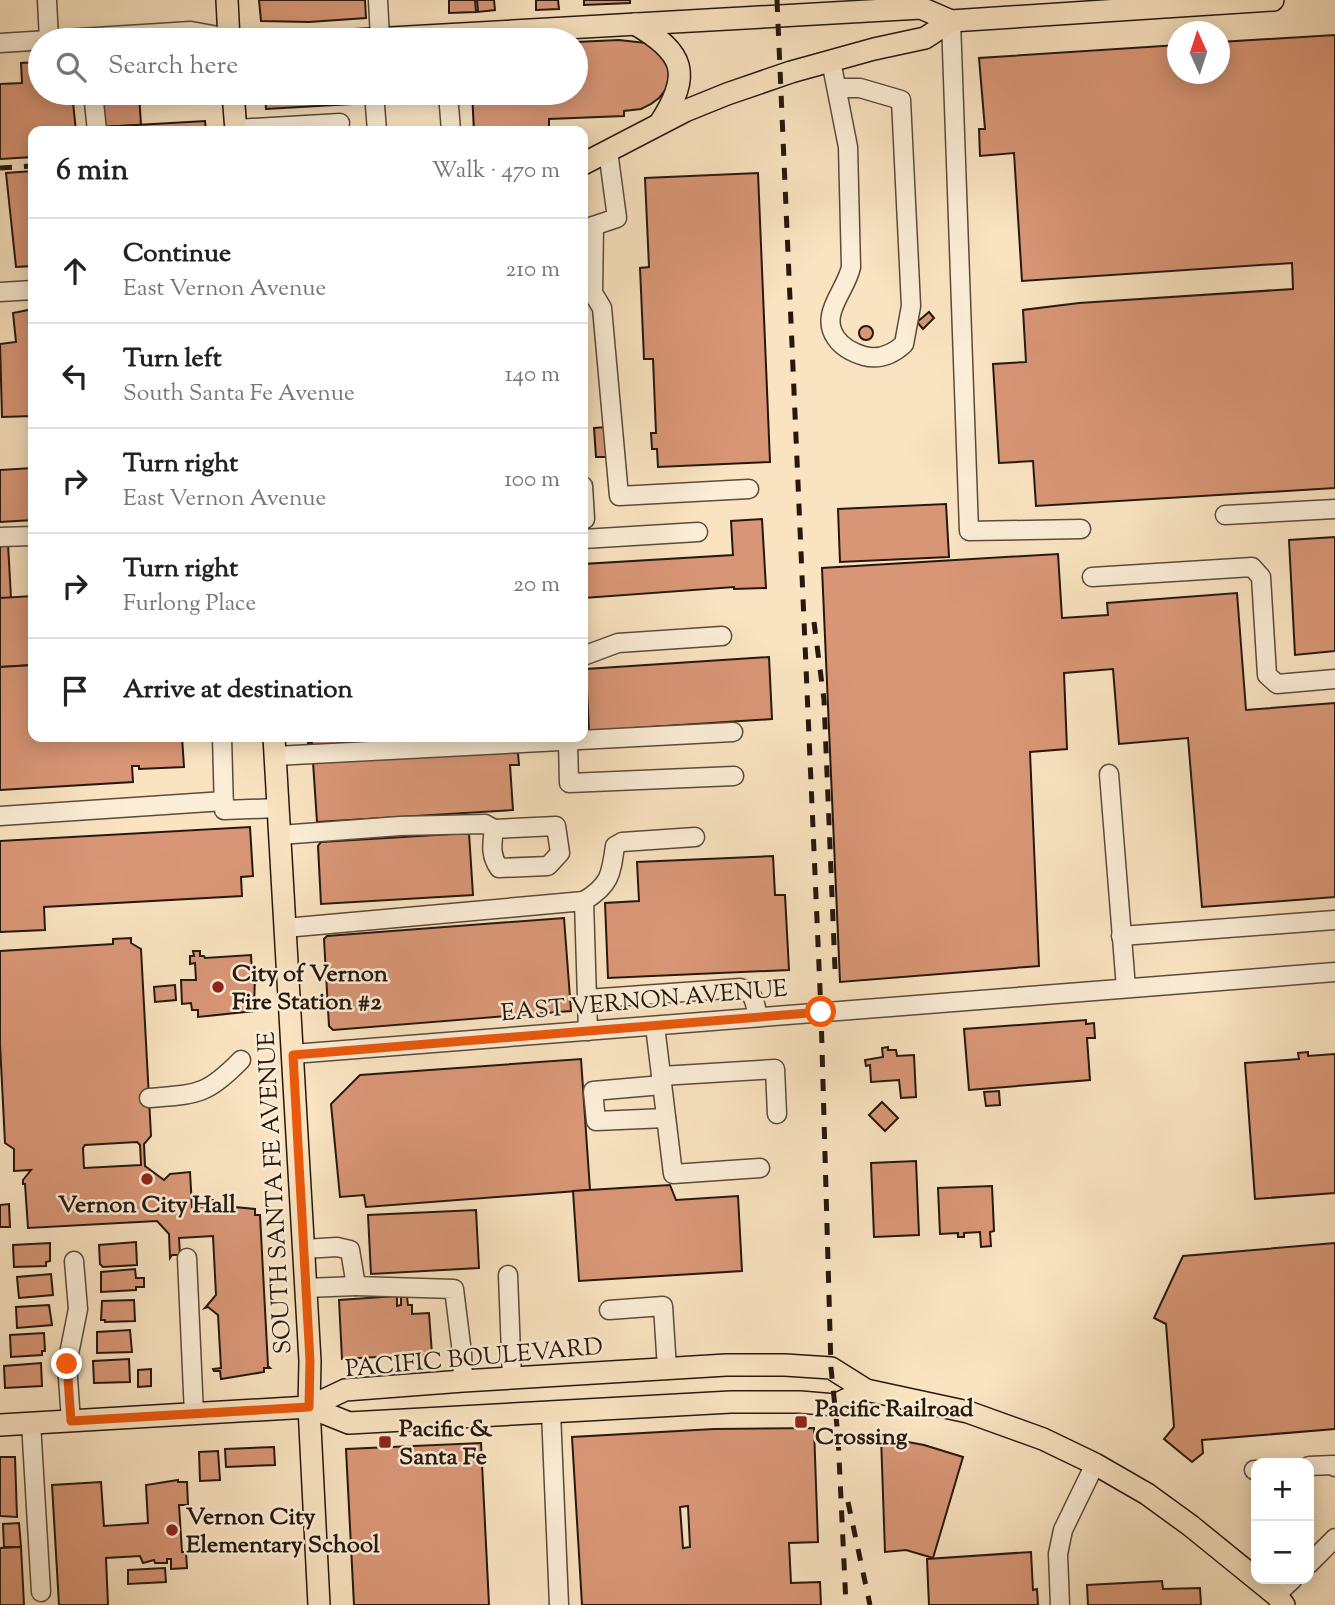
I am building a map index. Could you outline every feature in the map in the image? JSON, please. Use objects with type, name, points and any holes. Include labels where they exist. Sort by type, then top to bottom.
[{"type":"main road","points":[[227,0],[230,28]]},
{"type":"main road","points":[[580,28],[757,9],[920,8],[951,21],[1273,0]]},
{"type":"main road","points":[[588,161],[659,124],[727,94],[791,72],[925,38],[951,21]]},
{"type":"main road","points":[[635,24],[664,43],[671,52],[680,75],[675,100],[659,124]]},
{"type":"main road","points":[[234,105],[236,126]]},
{"type":"main road","name":"SOUTH SANTA FE AVENUE","points":[[275,746],[310,1361],[309,1407],[319,1605]]},
{"type":"main road","name":"PACIFIC BOULEVARD","points":[[309,1407],[345,1390],[463,1381],[667,1368],[785,1365],[831,1368],[866,1390],[968,1412],[1043,1439],[1095,1464],[1147,1494],[1191,1526],[1280,1600]]},
{"type":"main road","points":[[0,1424],[309,1407],[349,1423],[731,1402],[835,1405],[866,1390]]},
{"type":"street","points":[[47,0],[48,28]]},
{"type":"street","points":[[371,28],[377,0]]},
{"type":"street","points":[[951,21],[969,531],[1081,529]]},
{"type":"street","points":[[0,43],[28,41]]},
{"type":"street","points":[[831,61],[848,147],[851,267],[830,315],[830,323],[839,342],[859,354],[877,358],[888,355],[904,344],[911,306],[901,100],[860,88],[837,88]]},
{"type":"street","points":[[94,105],[96,126]]},
{"type":"street","points":[[375,105],[377,126]]},
{"type":"street","points":[[450,105],[451,126]]},
{"type":"street","points":[[295,126],[340,123]]},
{"type":"street","points":[[608,151],[617,218],[588,228],[588,296],[602,308],[619,496],[748,489]]},
{"type":"street","points":[[0,292],[28,290]]},
{"type":"street","points":[[1225,515],[1335,509]]},
{"type":"street","points":[[588,539],[698,532]]},
{"type":"street","points":[[0,537],[28,536]]},
{"type":"street","points":[[1092,577],[1252,567],[1261,577],[1267,675],[1277,684],[1335,679]]},
{"type":"street","points":[[588,654],[618,643],[722,636]]},
{"type":"street","points":[[588,741],[733,732]]},
{"type":"street","points":[[222,742],[224,810],[278,808]]},
{"type":"street","points":[[275,746],[568,742],[569,783],[734,776]]},
{"type":"street","points":[[1109,774],[1126,988]]},
{"type":"street","points":[[0,816],[224,801]]},
{"type":"street","points":[[280,835],[400,826],[485,824],[494,830]]},
{"type":"street","points":[[285,928],[584,901],[602,889],[610,876],[615,846],[622,842],[695,837]]},
{"type":"street","points":[[584,901],[589,1031]]},
{"type":"street","points":[[1121,936],[1335,920]]},
{"type":"street","name":"EAST VERNON AVENUE","points":[[293,1055],[1335,972]]},
{"type":"street","points":[[587,999],[740,988],[746,989],[754,998],[758,1017]]},
{"type":"street","points":[[637,995],[662,1080],[673,1174],[760,1168]]},
{"type":"street","points":[[149,1098],[203,1092],[223,1079],[241,1060]]},
{"type":"street","points":[[666,1118],[596,1121],[593,1091],[662,1080],[775,1069],[777,1114]]},
{"type":"street","points":[[304,1249],[337,1247],[350,1250],[356,1286]]},
{"type":"street","points":[[187,1258],[194,1414]]},
{"type":"street","points":[[71,1421],[67,1364],[78,1308],[74,1261]]},
{"type":"street","points":[[508,1275],[512,1379]]},
{"type":"street","points":[[306,1288],[356,1286],[454,1289],[463,1381]]},
{"type":"street","points":[[609,1310],[663,1306],[667,1368]]},
{"type":"street","points":[[551,1412],[559,1605]]},
{"type":"street","points":[[32,1423],[41,1592]]},
{"type":"street","points":[[1060,1605],[1058,1554],[1063,1530],[1095,1464]]},
{"type":"street","points":[[1314,1466],[1335,1467]]},
{"type":"street","points":[[1314,1559],[1335,1538]]},
{"type":"street","points":[[1280,1600],[1290,1584]]},
{"type":"building","points":[[259,0],[365,0],[366,18],[309,22],[261,21]]},
{"type":"building","points":[[449,0],[475,0],[476,12],[449,13]]},
{"type":"building","points":[[477,0],[494,0],[495,10],[478,12]]},
{"type":"building","points":[[536,0],[558,0],[559,9],[536,10]]},
{"type":"building","points":[[584,0],[630,0],[630,3],[584,5]]},
{"type":"building","points":[[1335,35],[1335,488],[1036,506],[1033,461],[999,463],[993,364],[1026,362],[1023,310],[1079,303],[1293,289],[1292,263],[1022,281],[1014,153],[980,156],[979,129],[985,129],[979,58],[1167,46],[1167,84],[1230,84],[1230,41]]},
{"type":"building","points":[[619,40],[646,43],[656,49],[669,67],[666,89],[651,104],[641,109],[624,111],[624,116],[549,119],[549,126],[474,126],[473,105],[588,105],[588,41]]},
{"type":"building","points":[[21,63],[28,63],[28,105],[73,105],[75,126],[28,126],[28,157],[0,159],[0,84],[22,83]]},
{"type":"building","points":[[100,105],[140,105],[141,125],[102,126]]},
{"type":"building","points":[[266,105],[335,105],[266,109]]},
{"type":"building","points":[[205,121],[206,126],[119,126]]},
{"type":"building","points":[[28,171],[28,266],[16,267],[6,173]]},
{"type":"building","points":[[758,173],[770,462],[658,467],[657,449],[652,449],[651,433],[656,433],[653,359],[644,359],[640,268],[649,267],[645,178]]},
{"type":"building","points":[[28,310],[28,416],[2,417],[0,344],[16,342],[13,313]]},
{"type":"building","points":[[929,312],[934,318],[923,329],[917,322]]},
{"type":"building","points":[[863,326],[869,326],[873,333],[869,340],[863,340],[859,336],[859,330]]},
{"type":"building","points":[[607,427],[608,457],[596,457],[594,428]]},
{"type":"building","points":[[28,468],[28,520],[0,522],[0,470]]},
{"type":"building","points":[[946,504],[949,557],[840,562],[838,509]]},
{"type":"building","points":[[762,519],[766,588],[734,587],[588,598],[588,564],[733,555],[731,521]]},
{"type":"building","points":[[1335,537],[1335,651],[1295,655],[1289,540]]},
{"type":"building","points":[[0,544],[8,544],[11,598],[0,598]]},
{"type":"building","points":[[1058,554],[1062,618],[1108,615],[1107,603],[1237,593],[1246,710],[1335,703],[1335,897],[1202,907],[1188,738],[1119,744],[1113,669],[1064,673],[1067,749],[1030,752],[1039,966],[840,982],[822,568]]},
{"type":"building","points":[[28,596],[28,665],[0,667],[0,598]]},
{"type":"building","points":[[769,657],[772,719],[589,731],[588,669]]},
{"type":"building","points":[[28,665],[28,742],[182,742],[184,767],[139,769],[139,766],[132,766],[133,782],[0,790],[0,667]]},
{"type":"building","points":[[383,742],[312,746],[312,743],[308,743]]},
{"type":"building","points":[[509,750],[509,753],[518,753],[519,765],[510,765],[513,810],[317,822],[313,762]]},
{"type":"building","points":[[250,827],[253,876],[241,877],[242,896],[44,907],[45,930],[0,932],[0,841]]},
{"type":"building","points":[[469,833],[473,895],[321,904],[318,846],[321,842]]},
{"type":"building","points":[[773,856],[775,895],[785,895],[789,970],[608,978],[605,903],[639,901],[637,862]]},
{"type":"building","points":[[564,918],[571,1011],[333,1030],[329,1026],[324,939],[327,936]]},
{"type":"building","points":[[131,938],[131,943],[141,949],[151,1136],[144,1144],[145,1166],[164,1180],[170,1174],[190,1172],[192,1207],[211,1206],[213,1200],[213,1205],[255,1209],[255,1215],[260,1215],[270,1368],[264,1368],[264,1372],[221,1379],[220,1371],[213,1369],[221,1368],[218,1315],[208,1307],[205,1308],[216,1295],[213,1236],[179,1238],[180,1255],[172,1255],[170,1258],[169,1234],[157,1221],[28,1228],[23,1180],[31,1170],[14,1171],[14,1149],[5,1143],[0,1044],[0,951],[113,944],[113,939]],"holes":[[[137,1142],[140,1145],[141,1165],[84,1168],[85,1145]]]},
{"type":"building","name":"City of Vernon Fire Station #2","points":[[193,951],[200,951],[200,956],[205,958],[251,955],[252,973],[255,973],[254,1011],[198,1017],[198,1010],[192,1010],[191,1003],[182,1004],[181,980],[196,980],[195,963],[190,964]]},
{"type":"building","points":[[175,985],[176,1000],[155,1002],[154,987]]},
{"type":"building","points":[[1086,1020],[1086,1024],[1094,1023],[1095,1038],[1087,1038],[1090,1080],[969,1090],[964,1029]]},
{"type":"building","points":[[888,1047],[888,1050],[896,1050],[897,1056],[914,1055],[916,1097],[901,1098],[899,1080],[871,1082],[870,1065],[866,1066],[865,1060],[883,1057],[882,1048]]},
{"type":"building","points":[[1308,1052],[1308,1056],[1335,1054],[1335,1193],[1255,1199],[1245,1063],[1299,1059],[1298,1053]]},
{"type":"building","points":[[581,1059],[590,1190],[366,1207],[364,1195],[340,1197],[331,1104],[360,1075]]},
{"type":"building","points":[[999,1091],[1000,1105],[986,1106],[984,1092]]},
{"type":"building","points":[[882,1102],[898,1118],[885,1131],[869,1115]]},
{"type":"building","points":[[916,1161],[919,1235],[874,1237],[871,1163]]},
{"type":"building","points":[[670,1185],[676,1200],[738,1196],[742,1271],[579,1281],[573,1191]]},
{"type":"building","points":[[992,1186],[994,1231],[990,1232],[991,1246],[981,1247],[980,1232],[964,1233],[964,1237],[958,1237],[958,1233],[940,1234],[938,1188]]},
{"type":"building","points":[[9,1204],[10,1227],[0,1227],[0,1205]]},
{"type":"building","points":[[476,1210],[479,1268],[371,1274],[368,1215]]},
{"type":"building","points":[[136,1242],[137,1265],[103,1267],[100,1264],[99,1245]]},
{"type":"building","points":[[50,1243],[50,1261],[46,1262],[46,1266],[14,1267],[13,1245]]},
{"type":"building","points":[[1335,1243],[1335,1429],[1202,1440],[1203,1453],[1192,1462],[1164,1439],[1174,1427],[1166,1324],[1154,1318],[1183,1256]]},
{"type":"building","points":[[135,1269],[136,1278],[144,1278],[144,1287],[101,1292],[101,1272]]},
{"type":"building","points":[[51,1274],[53,1295],[19,1298],[17,1277]]},
{"type":"building","points":[[397,1296],[397,1306],[401,1305],[401,1297],[407,1297],[408,1305],[412,1305],[412,1314],[429,1313],[432,1354],[342,1359],[339,1300]]},
{"type":"building","points":[[134,1300],[135,1321],[101,1320],[102,1301]]},
{"type":"building","points":[[49,1305],[52,1325],[17,1328],[16,1307]]},
{"type":"building","points":[[130,1330],[132,1352],[97,1353],[97,1332]]},
{"type":"building","points":[[44,1333],[45,1351],[42,1351],[42,1355],[11,1357],[10,1335]]},
{"type":"building","points":[[129,1359],[130,1382],[94,1383],[93,1361]]},
{"type":"building","points":[[41,1363],[42,1386],[5,1388],[4,1366]]},
{"type":"building","points":[[151,1369],[151,1386],[138,1387],[138,1370]]},
{"type":"building","points":[[814,1428],[818,1542],[789,1543],[791,1583],[820,1582],[821,1605],[582,1605],[572,1437],[714,1429]],"holes":[[[688,1506],[690,1547],[683,1548],[680,1507]]]},
{"type":"building","points":[[881,1437],[924,1445],[963,1457],[933,1558],[906,1550],[885,1552]]},
{"type":"building","points":[[481,1443],[489,1605],[354,1605],[346,1449]]},
{"type":"building","points":[[274,1447],[275,1465],[226,1467],[225,1449]]},
{"type":"building","points":[[218,1451],[220,1480],[200,1481],[199,1452]]},
{"type":"building","points":[[0,1457],[15,1457],[17,1517],[0,1516]]},
{"type":"building","points":[[178,1480],[187,1482],[188,1505],[179,1505],[182,1552],[186,1552],[187,1568],[171,1569],[171,1559],[167,1559],[167,1563],[155,1563],[154,1560],[143,1563],[140,1556],[106,1558],[108,1605],[59,1605],[52,1485],[101,1482],[104,1526],[148,1523],[146,1485]]},
{"type":"building","points":[[19,1523],[21,1547],[4,1547],[3,1524]]},
{"type":"building","points":[[21,1547],[24,1605],[0,1605],[0,1548]]},
{"type":"building","points":[[1031,1552],[1033,1590],[1037,1589],[1038,1605],[929,1605],[927,1559]]},
{"type":"building","points":[[165,1568],[166,1582],[128,1584],[128,1570]]},
{"type":"building","points":[[1162,1581],[1163,1589],[1200,1588],[1201,1605],[1088,1605],[1087,1585]]},
{"type":"railway","points":[[777,0],[821,1012],[831,1368],[838,1436],[846,1605]]},
{"type":"railway","points":[[0,168],[28,166]]},
{"type":"railway","points":[[814,622],[824,700],[835,969]]},
{"type":"railway","points":[[848,1502],[870,1605]]},
{"type":"place","name":"City of Vernon Fire Station #2","points":[[218,987]]},
{"type":"place","name":"Vernon City Hall","points":[[147,1179]]},
{"type":"place","name":"Pacific Railroad Crossing","points":[[801,1422]]},
{"type":"place","name":"Pacific & Santa Fe","points":[[385,1442]]},
{"type":"place","name":"Vernon City Elementary School","points":[[172,1530]]},
{"type":"route","points":[[67,1364],[71,1421],[309,1407],[310,1361],[293,1055],[821,1012]]}]
